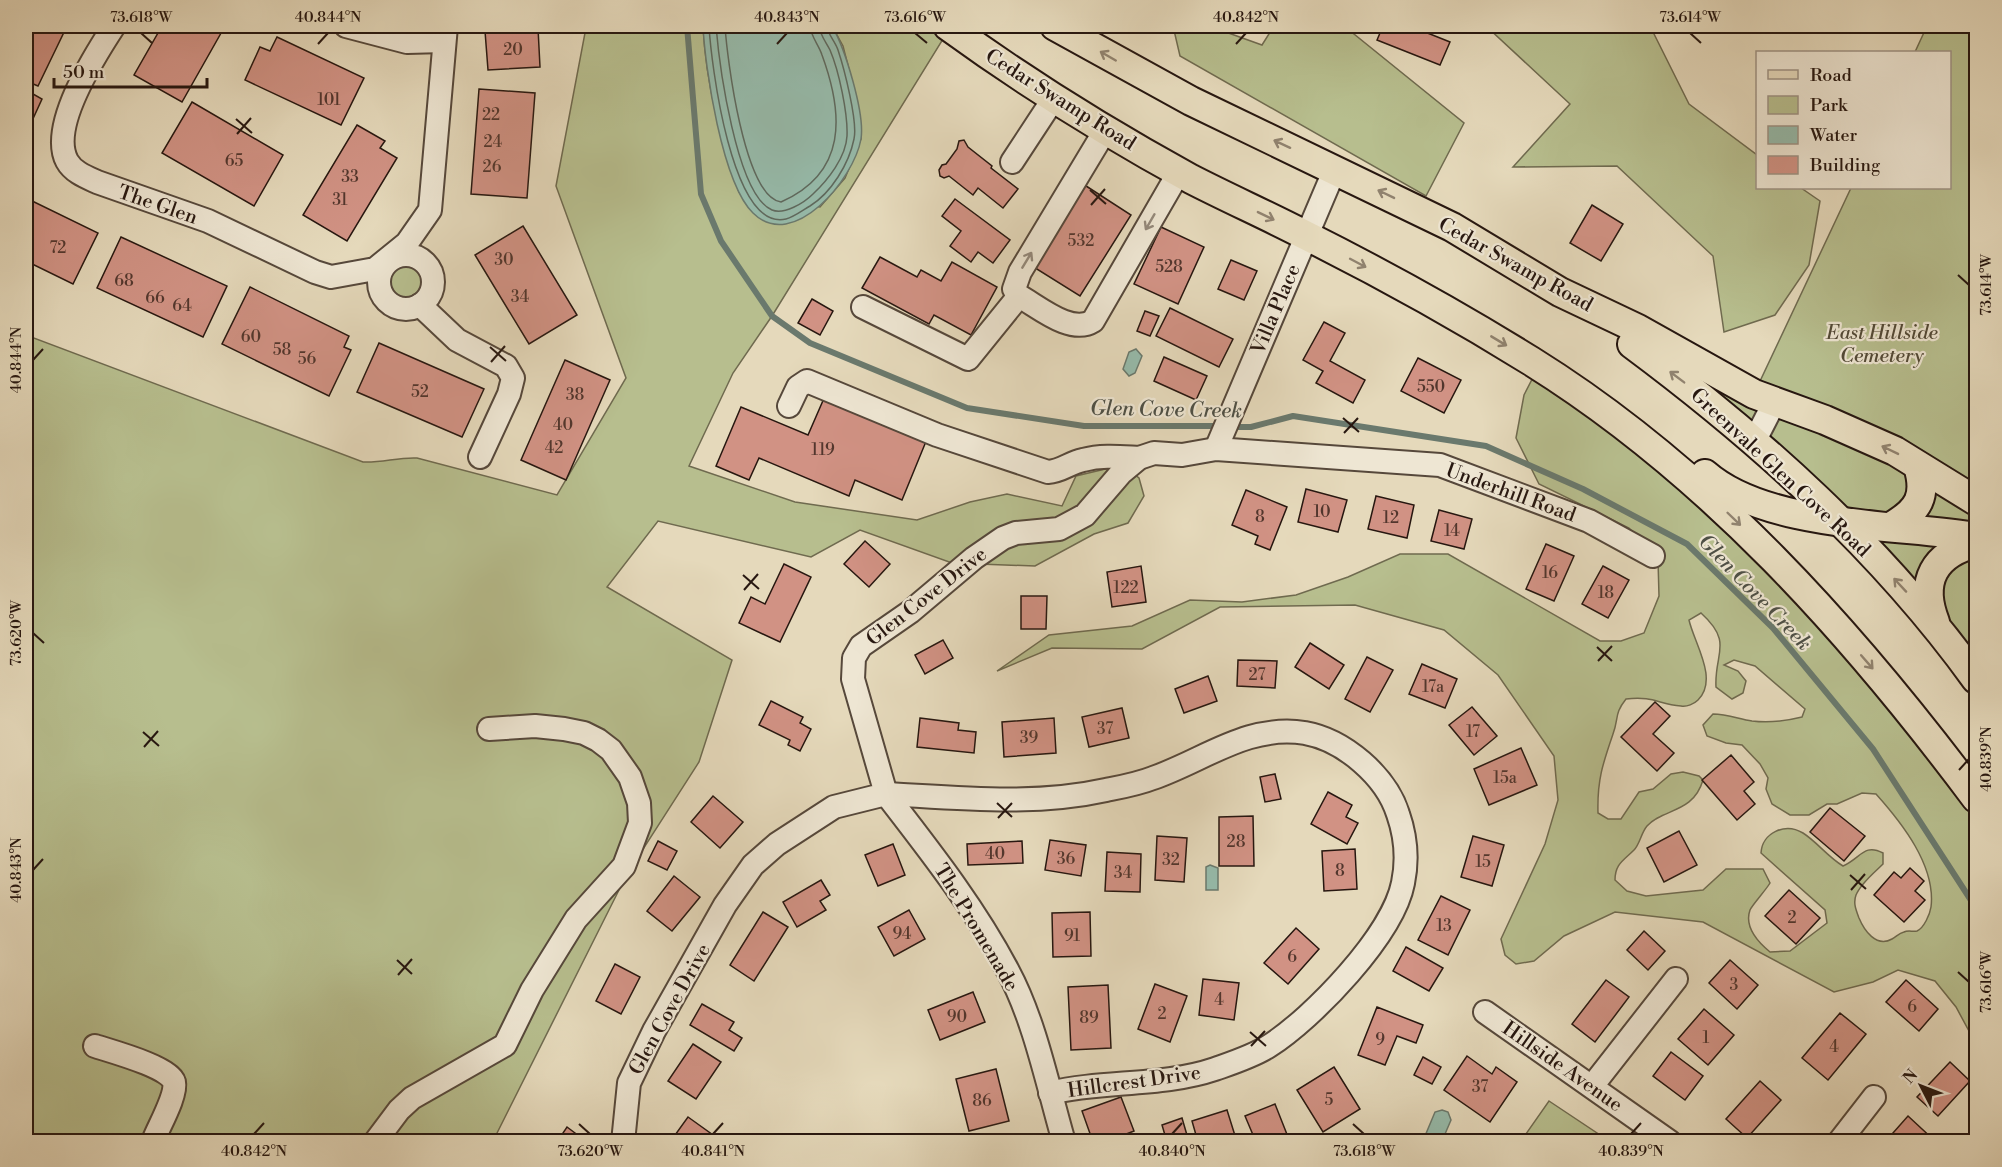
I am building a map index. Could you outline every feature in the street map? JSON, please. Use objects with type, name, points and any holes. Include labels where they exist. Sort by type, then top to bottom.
[{"type":"main road","name":"Cedar Swamp Road","points":[[948,26],[1016,75],[1179,172],[1306,235],[1449,311],[1534,363],[1642,440]]},
{"type":"main road","name":"Cedar Swamp Road","points":[[1055,26],[1191,101],[1452,227],[1560,292],[1638,329],[1754,394],[1825,420],[1894,452],[1977,501]]},
{"type":"main road","name":"Greenvale Glen Cove Road","points":[[1560,292],[1708,400],[1842,523],[1936,624],[1977,680]]},
{"type":"main road","points":[[1642,440],[1678,449],[1714,482],[1765,506],[1842,523],[1892,526],[1977,537]]},
{"type":"main road","points":[[1642,440],[1734,518],[1831,620],[1925,729],[1977,798]]},
{"type":"main road","points":[[1892,526],[1912,512],[1920,500],[1923,482],[1918,466]]},
{"type":"main road","points":[[1936,624],[1927,602],[1927,587],[1932,576],[1950,554],[1977,543]]},
{"type":"street","name":"The Glen","points":[[114,26],[77,90],[62,132],[63,150],[68,163],[80,174],[97,182],[208,221],[315,272],[331,277],[375,269],[407,243],[430,210],[445,33],[399,41],[346,26]]},
{"type":"street","points":[[1012,162],[1054,98]]},
{"type":"street","points":[[1106,129],[1020,272],[1014,289],[1019,296],[1072,325],[1088,325],[1093,321],[1179,172]]},
{"type":"street","name":"Villa Place","points":[[1218,444],[1335,169]]},
{"type":"street","name":"The Glen","points":[[398,255],[415,256],[429,266],[432,275],[431,292],[420,305],[402,309],[385,301],[378,284],[379,274],[389,259],[398,255]]},
{"type":"street","points":[[863,307],[968,359],[1019,296]]},
{"type":"street","points":[[420,305],[457,340],[506,366],[513,378],[509,394],[480,457]]},
{"type":"street","points":[[789,406],[798,387],[807,381],[937,435],[1048,472],[1061,471],[1080,460],[1104,456],[1139,458],[1154,453],[1182,455],[1218,444]]},
{"type":"street","points":[[1754,442],[1775,401]]},
{"type":"street","name":"Underhill Road","points":[[1218,444],[1440,465],[1589,521],[1653,556]]},
{"type":"street","name":"Glen Cove Drive","points":[[624,1142],[625,1100],[629,1083],[654,1031],[725,905],[753,865],[777,844],[834,807],[886,794],[853,679],[854,658],[861,646],[910,612],[974,558],[1003,538],[1016,533],[1059,529],[1085,515],[1121,473],[1139,458]]},
{"type":"street","points":[[375,1142],[399,1110],[412,1098],[505,1045],[532,990],[576,919],[624,866],[640,823],[639,803],[630,777],[611,750],[598,740],[584,733],[564,729],[489,729]]},
{"type":"street","name":"Hillcrest Drive","points":[[886,794],[1011,801],[1103,791],[1152,779],[1235,740],[1257,734],[1280,732],[1307,734],[1344,748],[1378,778],[1395,803],[1404,830],[1406,854],[1403,884],[1398,899],[1373,942],[1350,972],[1301,1024],[1266,1048],[1212,1070],[1166,1078],[1080,1086],[1050,1093]]},
{"type":"street","name":"The Promenade","points":[[886,794],[945,870],[1009,972],[1026,1015],[1064,1142]]},
{"type":"street","points":[[1593,1085],[1676,979]]},
{"type":"street","name":"Hillside Avenue","points":[[1485,1012],[1593,1085],[1670,1142]]},
{"type":"street","points":[[95,1046],[168,1073],[174,1081],[174,1092],[154,1139]]},
{"type":"street","points":[[1839,1142],[1874,1096]]},
{"type":"green space","points":[[584,26],[703,26],[707,69],[715,110],[739,192],[820,207],[845,178],[861,139],[856,97],[843,46],[832,26],[941,26],[948,31],[772,316],[733,373],[689,466],[795,502],[917,520],[970,502],[1007,494],[1062,506],[1076,476],[1122,465],[1139,478],[1144,496],[1128,523],[1094,534],[1035,566],[952,563],[860,530],[811,557],[658,521],[607,587],[732,660],[699,762],[627,874],[493,1141],[26,1141],[26,335],[363,462],[417,458],[557,495],[626,378],[556,186],[585,33]]},
{"type":"green space","points":[[1173,26],[1209,26],[1262,45],[1274,26],[1344,26],[1464,123],[1426,196],[1180,56]]},
{"type":"green space","points":[[1486,26],[1650,26],[1689,104],[1756,154],[1756,189],[1802,189],[1820,201],[1809,265],[1775,315],[1724,332],[1713,256],[1617,166],[1513,167],[1570,104]]},
{"type":"green space","name":"East Hillside Cemetery","points":[[1927,26],[1976,26],[1976,501],[1754,394],[1851,189],[1951,189],[1951,51],[1915,51]]},
{"type":"green space","points":[[406,264],[418,270],[424,282],[418,294],[406,300],[394,294],[388,282],[394,270]]},
{"type":"green space","points":[[1541,362],[1714,499],[1976,797],[1976,1044],[1956,1007],[1935,981],[1898,970],[1873,982],[1834,992],[1703,922],[1615,912],[1564,936],[1534,961],[1516,964],[1505,955],[1501,939],[1545,844],[1558,800],[1554,756],[1498,675],[1444,630],[1355,605],[1220,607],[1142,649],[1052,648],[997,671],[1049,635],[1132,626],[1190,600],[1242,602],[1296,595],[1348,577],[1400,554],[1448,554],[1600,641],[1621,641],[1644,633],[1659,596],[1658,560],[1629,528],[1539,484],[1516,438],[1524,395]],"holes":[[[1701,613],[1711,623],[1720,641],[1716,687],[1732,699],[1743,693],[1746,681],[1738,671],[1724,665],[1734,660],[1755,666],[1805,709],[1802,717],[1771,722],[1713,714],[1703,725],[1707,736],[1726,743],[1742,745],[1760,764],[1768,778],[1766,789],[1772,804],[1790,815],[1809,815],[1827,804],[1837,804],[1862,793],[1876,794],[1915,846],[1928,876],[1931,907],[1920,929],[1906,931],[1892,939],[1881,941],[1871,936],[1861,923],[1855,906],[1856,895],[1864,882],[1883,864],[1883,853],[1877,850],[1867,851],[1843,866],[1803,833],[1796,830],[1776,831],[1765,840],[1761,853],[1825,910],[1827,923],[1790,951],[1770,952],[1757,939],[1749,922],[1750,910],[1770,883],[1763,869],[1726,869],[1703,890],[1646,896],[1627,891],[1615,880],[1618,866],[1636,848],[1647,826],[1661,816],[1685,805],[1698,791],[1703,780],[1699,776],[1683,772],[1671,774],[1653,789],[1639,792],[1621,819],[1608,819],[1598,813],[1601,772],[1618,712],[1626,699],[1650,699],[1683,706],[1698,700],[1704,691],[1706,672],[1689,620]]]},
{"type":"green space","points":[[1701,371],[1976,504],[1976,679],[1707,398]]},
{"type":"green space","points":[[1549,1101],[1609,1141],[1521,1141]]},
{"type":"water","points":[[703,26],[832,26],[843,49],[853,81],[860,113],[861,139],[847,173],[834,191],[803,218],[786,224],[769,223],[753,213],[742,198],[732,177],[717,124],[707,69]]},
{"type":"water","points":[[1136,349],[1142,356],[1135,373],[1129,376],[1123,369],[1129,352]]},
{"type":"water","points":[[1210,865],[1218,868],[1218,890],[1206,890],[1206,867]]},
{"type":"water","points":[[1442,1110],[1448,1112],[1451,1120],[1442,1141],[1428,1141],[1425,1136],[1435,1112]]},
{"type":"building","points":[[26,26],[67,26],[38,86],[26,81]]},
{"type":"building","points":[[162,26],[225,26],[182,102],[134,75]]},
{"type":"building","points":[[1383,26],[1410,26],[1450,42],[1440,65],[1377,40]]},
{"type":"building","points":[[538,28],[540,67],[488,70],[485,31]]},
{"type":"building","points":[[277,37],[364,78],[341,125],[245,80],[260,47],[270,51]]},
{"type":"building","points":[[479,89],[535,93],[527,198],[471,194]]},
{"type":"building","points":[[26,90],[42,99],[26,134]]},
{"type":"building","points":[[192,102],[283,155],[254,206],[162,153]]},
{"type":"building","points":[[357,125],[385,141],[380,148],[397,158],[347,241],[303,215]]},
{"type":"building","points":[[964,140],[968,147],[992,166],[991,168],[1018,189],[1003,208],[978,188],[973,195],[949,176],[944,178],[940,176],[939,170],[942,165],[946,164],[957,149],[959,141]]},
{"type":"building","points":[[1083,184],[1131,215],[1080,296],[1032,266]]},
{"type":"building","points":[[26,198],[98,233],[73,284],[26,261]]},
{"type":"building","points":[[955,199],[1010,240],[993,263],[978,252],[971,262],[950,246],[961,231],[942,216]]},
{"type":"building","points":[[1592,205],[1623,224],[1601,261],[1570,243]]},
{"type":"building","points":[[523,226],[577,315],[529,344],[475,255]]},
{"type":"building","points":[[1161,227],[1204,247],[1178,304],[1134,284]]},
{"type":"building","points":[[121,237],[227,286],[203,337],[97,288]]},
{"type":"building","points":[[880,257],[917,277],[921,270],[941,281],[952,262],[997,287],[971,335],[934,315],[929,324],[862,288]]},
{"type":"building","points":[[1231,260],[1257,271],[1244,300],[1218,289]]},
{"type":"building","points":[[250,287],[349,336],[344,347],[351,350],[329,396],[222,344]]},
{"type":"building","points":[[812,299],[833,311],[820,335],[798,323]]},
{"type":"building","points":[[1170,308],[1233,339],[1219,367],[1156,336]]},
{"type":"building","points":[[1145,311],[1159,316],[1150,336],[1137,331]]},
{"type":"building","points":[[1324,322],[1345,333],[1330,361],[1365,380],[1353,403],[1316,383],[1323,371],[1303,360]]},
{"type":"building","points":[[379,343],[484,389],[462,437],[357,392]]},
{"type":"building","points":[[1164,357],[1207,376],[1196,400],[1154,381]]},
{"type":"building","points":[[1418,358],[1461,380],[1444,413],[1401,391]]},
{"type":"building","points":[[565,360],[610,380],[566,480],[521,460]]},
{"type":"building","points":[[825,396],[927,439],[902,500],[855,480],[849,496],[759,458],[749,480],[716,466],[741,407],[808,435]]},
{"type":"building","points":[[1306,489],[1347,500],[1338,532],[1298,522]]},
{"type":"building","points":[[1246,490],[1287,507],[1270,550],[1255,544],[1258,536],[1232,525]]},
{"type":"building","points":[[1376,496],[1414,505],[1407,538],[1368,529]]},
{"type":"building","points":[[1439,510],[1472,519],[1464,549],[1431,541]]},
{"type":"building","points":[[865,541],[890,564],[869,587],[844,564]]},
{"type":"building","points":[[1546,544],[1574,556],[1554,601],[1526,589]]},
{"type":"building","points":[[784,564],[811,577],[780,642],[739,623],[751,597],[765,604]]},
{"type":"building","points":[[1141,566],[1146,602],[1112,607],[1107,572]]},
{"type":"building","points":[[1603,566],[1629,580],[1608,618],[1582,604]]},
{"type":"building","points":[[1021,596],[1047,596],[1046,629],[1021,629]]},
{"type":"building","points":[[943,640],[953,658],[925,674],[915,655]]},
{"type":"building","points":[[1310,643],[1344,665],[1329,689],[1295,667]]},
{"type":"building","points":[[1367,657],[1393,670],[1370,712],[1345,699]]},
{"type":"building","points":[[1238,660],[1277,661],[1275,688],[1237,686]]},
{"type":"building","points":[[1422,664],[1457,679],[1445,708],[1409,694]]},
{"type":"building","points":[[1208,676],[1217,701],[1184,713],[1175,689]]},
{"type":"building","points":[[771,701],[803,717],[800,723],[811,729],[800,751],[788,745],[790,740],[759,725]]},
{"type":"building","points":[[1655,702],[1670,716],[1653,734],[1674,753],[1657,771],[1621,737]]},
{"type":"building","points":[[1472,707],[1497,736],[1474,755],[1449,725]]},
{"type":"building","points":[[1122,708],[1129,738],[1089,747],[1082,717]]},
{"type":"building","points":[[920,718],[959,723],[958,730],[976,732],[974,753],[917,747]]},
{"type":"building","points":[[1054,718],[1056,753],[1004,757],[1002,722]]},
{"type":"building","points":[[1521,748],[1537,785],[1489,805],[1474,769]]},
{"type":"building","points":[[1731,755],[1754,782],[1744,791],[1755,804],[1737,820],[1702,780]]},
{"type":"building","points":[[1275,774],[1281,799],[1265,802],[1260,777]]},
{"type":"building","points":[[1328,792],[1352,805],[1346,817],[1358,823],[1347,844],[1311,824]]},
{"type":"building","points":[[713,796],[743,822],[720,848],[691,822]]},
{"type":"building","points":[[1830,808],[1865,836],[1844,861],[1810,832]]},
{"type":"building","points":[[1253,816],[1254,866],[1219,866],[1219,817]]},
{"type":"building","points":[[1679,831],[1697,865],[1664,882],[1647,848]]},
{"type":"building","points":[[1157,836],[1187,838],[1184,882],[1155,880]]},
{"type":"building","points":[[1473,836],[1504,845],[1492,886],[1461,877]]},
{"type":"building","points":[[1050,840],[1086,845],[1081,876],[1045,870]]},
{"type":"building","points":[[658,841],[677,851],[667,870],[648,861]]},
{"type":"building","points":[[1022,841],[1023,863],[968,865],[967,844]]},
{"type":"building","points":[[893,844],[905,875],[878,886],[865,855]]},
{"type":"building","points":[[1355,849],[1357,889],[1324,891],[1322,851]]},
{"type":"building","points":[[1107,852],[1141,854],[1140,892],[1105,891]]},
{"type":"building","points":[[1910,868],[1924,881],[1915,891],[1925,900],[1904,922],[1874,895],[1894,872],[1901,878]]},
{"type":"building","points":[[674,876],[700,897],[672,931],[647,911]]},
{"type":"building","points":[[821,880],[830,895],[820,901],[826,910],[797,927],[783,902]]},
{"type":"building","points":[[1789,890],[1820,918],[1796,944],[1765,916]]},
{"type":"building","points":[[1441,896],[1470,910],[1448,955],[1418,940]]},
{"type":"building","points":[[909,910],[925,939],[894,956],[878,927]]},
{"type":"building","points":[[763,912],[788,927],[754,981],[730,965]]},
{"type":"building","points":[[1090,912],[1091,956],[1053,957],[1052,913]]},
{"type":"building","points":[[1296,928],[1319,949],[1288,984],[1264,963]]},
{"type":"building","points":[[1644,931],[1665,951],[1648,970],[1627,950]]},
{"type":"building","points":[[1406,947],[1443,968],[1429,991],[1393,971]]},
{"type":"building","points":[[1730,960],[1758,985],[1737,1009],[1709,983]]},
{"type":"building","points":[[615,964],[640,977],[621,1014],[596,1001]]},
{"type":"building","points":[[1203,979],[1239,983],[1234,1020],[1199,1015]]},
{"type":"building","points":[[1606,980],[1629,997],[1595,1042],[1572,1024]]},
{"type":"building","points":[[1906,980],[1938,1009],[1919,1031],[1886,1002]]},
{"type":"building","points":[[1155,984],[1187,996],[1170,1042],[1138,1029]]},
{"type":"building","points":[[1108,985],[1111,1048],[1071,1050],[1068,987]]},
{"type":"building","points":[[973,992],[985,1022],[940,1040],[928,1010]]},
{"type":"building","points":[[702,1004],[734,1022],[729,1030],[742,1038],[734,1051],[690,1025]]},
{"type":"building","points":[[1377,1007],[1423,1025],[1416,1043],[1397,1036],[1385,1065],[1358,1055]]},
{"type":"building","points":[[1704,1009],[1734,1035],[1708,1065],[1678,1039]]},
{"type":"building","points":[[1840,1013],[1866,1034],[1828,1080],[1802,1058]]},
{"type":"building","points":[[693,1044],[721,1062],[696,1099],[668,1081]]},
{"type":"building","points":[[1671,1052],[1703,1076],[1685,1100],[1653,1076]]},
{"type":"building","points":[[1467,1056],[1492,1074],[1496,1067],[1517,1082],[1490,1122],[1444,1090]]},
{"type":"building","points":[[1423,1057],[1441,1067],[1432,1084],[1414,1075]]},
{"type":"building","points":[[1950,1062],[1970,1081],[1938,1116],[1917,1097]]},
{"type":"building","points":[[1334,1067],[1360,1109],[1323,1132],[1297,1090]]},
{"type":"building","points":[[996,1069],[1009,1121],[969,1131],[956,1079]]},
{"type":"building","points":[[1760,1081],[1781,1100],[1747,1138],[1726,1119]]},
{"type":"building","points":[[1121,1097],[1134,1131],[1106,1142],[1093,1142],[1082,1111]]},
{"type":"building","points":[[1275,1104],[1290,1142],[1256,1142],[1245,1116]]},
{"type":"building","points":[[1227,1110],[1237,1142],[1198,1142],[1192,1121]]},
{"type":"building","points":[[1908,1116],[1936,1142],[1885,1142]]},
{"type":"building","points":[[688,1117],[720,1140],[719,1142],[670,1142]]},
{"type":"building","points":[[1182,1118],[1189,1142],[1167,1142],[1162,1125]]},
{"type":"building","points":[[567,1127],[587,1142],[557,1142]]},
{"type":"waterway","name":"Glen Cove Creek","points":[[687,26],[701,194],[721,241],[772,316],[810,343],[967,408],[1084,426],[1220,426]]},
{"type":"waterway","name":"Glen Cove Creek","points":[[1230,427],[1251,427],[1293,416],[1486,446],[1583,489],[1687,544],[1773,628],[1873,749],[1976,908]]}]
